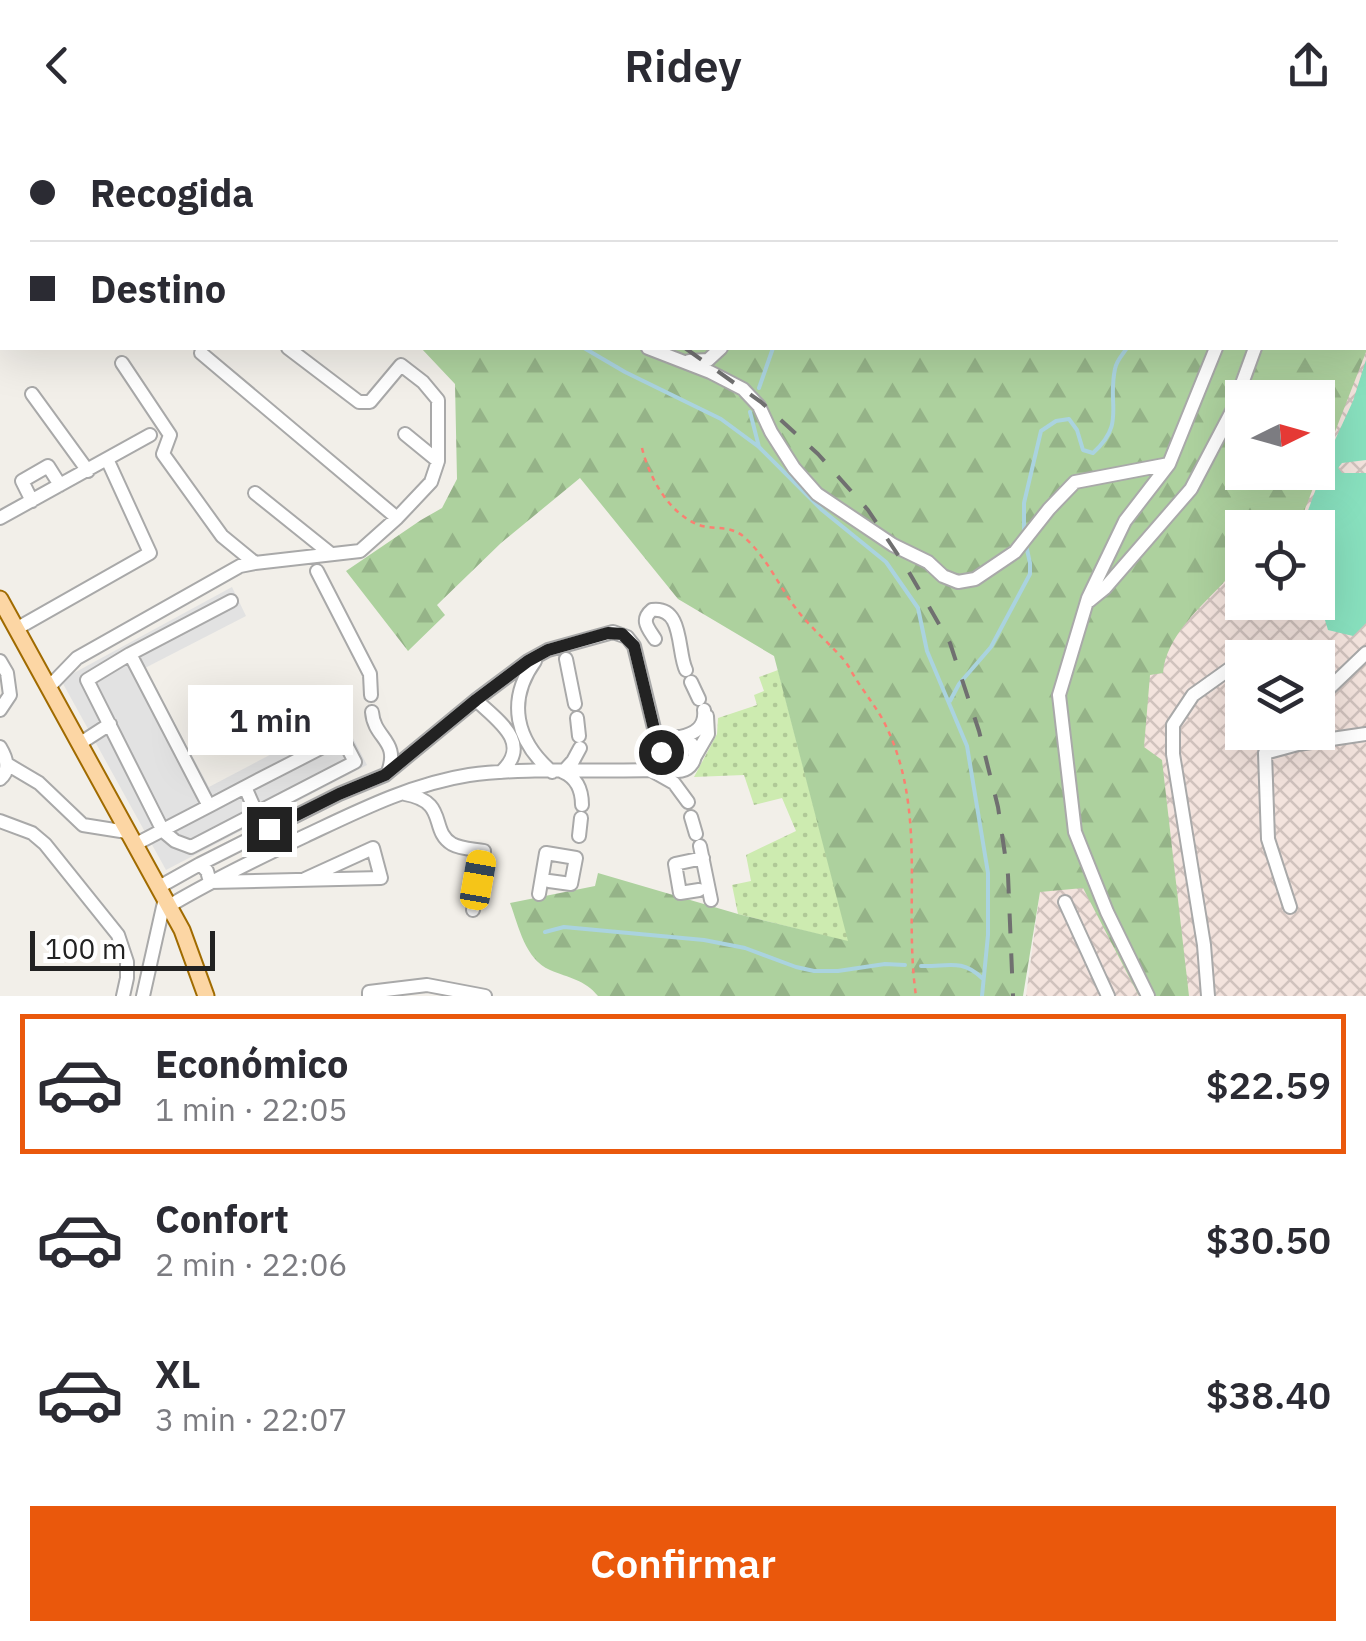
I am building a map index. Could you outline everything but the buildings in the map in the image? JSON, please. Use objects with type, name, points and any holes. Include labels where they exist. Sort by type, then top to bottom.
[{"type":"main road","points":[[0,599],[182,930],[206,996]]},
{"type":"street","points":[[48,688],[77,658],[240,566],[360,551],[431,482],[438,461],[438,400],[423,382],[401,364],[370,402],[359,402],[291,350]]},
{"type":"street","points":[[653,350],[736,384],[763,413],[776,441],[809,486],[893,545],[958,582],[976,579],[1015,552],[1075,482],[1169,464]]},
{"type":"street","points":[[682,361],[708,360],[719,350]]},
{"type":"street","points":[[1148,996],[1106,912],[1075,832],[1059,695],[1086,603],[1125,521],[1169,464],[1215,350]]},
{"type":"street","points":[[1086,603],[1105,588],[1192,489],[1232,411],[1254,350]]},
{"type":"street","points":[[201,353],[397,518]]},
{"type":"street","points":[[122,363],[170,435],[163,454],[222,536],[254,562]]},
{"type":"street","points":[[32,394],[88,471]]},
{"type":"street","points":[[405,434],[438,461]]},
{"type":"street","points":[[0,518],[150,435]]},
{"type":"street","points":[[16,629],[150,553],[107,459]]},
{"type":"street","points":[[32,500],[22,480],[48,466],[60,486]]},
{"type":"street","points":[[256,493],[331,554]]},
{"type":"street","points":[[317,570],[370,674],[371,694]]},
{"type":"street","points":[[7,764],[39,783],[83,825],[131,838],[163,831],[342,736],[355,762],[192,847],[163,831],[86,680],[231,601]]},
{"type":"street","points":[[655,640],[645,619],[652,610],[660,608],[667,612],[676,629],[683,649],[682,661],[699,699]]},
{"type":"street","points":[[143,996],[164,897],[200,864],[388,772],[476,700],[548,650],[608,633],[618,632],[627,637],[634,646],[661,758],[672,770]]},
{"type":"street","points":[[548,650],[526,674],[518,706],[520,728],[529,748],[557,772],[574,779],[582,805],[588,785],[599,772]]},
{"type":"street","points":[[1335,683],[1366,653]]},
{"type":"street","points":[[130,654],[209,806]]},
{"type":"street","points":[[566,659],[579,736]]},
{"type":"street","points":[[0,661],[7,673],[10,695],[0,710]]},
{"type":"street","points":[[1208,996],[1204,945],[1173,754],[1173,725],[1193,696],[1225,672]]},
{"type":"street","points":[[476,700],[513,740],[512,758],[501,772]]},
{"type":"street","points":[[704,710],[709,720],[708,734],[685,780],[688,802],[674,783],[652,770],[660,766],[666,742],[691,735],[700,728],[705,720],[704,710]]},
{"type":"street","points":[[372,712],[373,722],[390,744],[393,758],[388,772]]},
{"type":"street","points":[[79,744],[110,724]]},
{"type":"street","points":[[654,724],[665,734],[689,742],[693,748],[692,763]]},
{"type":"street","points":[[1335,736],[1366,734]]},
{"type":"street","points":[[390,744],[420,748]]},
{"type":"street","points":[[0,747],[7,764],[0,779]]},
{"type":"street","points":[[557,772],[573,761],[580,748],[586,761],[599,772]]},
{"type":"street","points":[[1265,750],[1268,839],[1290,907]]},
{"type":"street","points":[[1264,753],[1271,750]]},
{"type":"street","points":[[164,897],[210,882],[374,804],[454,778],[501,772],[679,771],[692,763]]},
{"type":"street","points":[[438,818],[440,794],[454,778]]},
{"type":"street","points":[[365,784],[374,804]]},
{"type":"street","points":[[245,786],[256,812]]},
{"type":"street","points":[[403,794],[425,800],[435,811],[448,841],[484,851],[474,910]]},
{"type":"street","points":[[691,817],[711,900]]},
{"type":"street","points":[[578,845],[581,818]]},
{"type":"street","points":[[0,821],[32,833],[45,844],[118,936],[127,962],[123,996]]},
{"type":"street","points":[[699,890],[680,893],[675,864],[700,846]]},
{"type":"street","points":[[210,882],[381,878],[373,848],[305,879]]},
{"type":"street","points":[[538,894],[546,853],[576,858],[571,884],[549,880]]},
{"type":"street","points":[[200,864],[210,882]]},
{"type":"street","points":[[1065,902],[1108,996]]},
{"type":"street","points":[[369,996],[369,992],[426,985],[484,996]]},
{"type":"path","points":[[642,448],[656,486],[685,516],[699,525],[735,531],[756,550],[794,607],[849,666],[880,715],[898,754],[911,821],[916,996]]},
{"type":"shaded area","points":[[1366,350],[1366,996],[1026,996],[1040,891],[1049,891],[1020,686],[1225,548],[1225,620],[1335,620],[1335,510],[1270,510],[1295,490],[1335,490],[1335,394]]},
{"type":"shaded area","points":[[232,587],[246,616],[145,668],[209,787],[342,717],[367,765],[166,870],[61,680]]},
{"type":"green space","points":[[423,350],[1366,350],[1335,432],[1335,380],[1225,380],[1225,490],[1312,490],[1305,510],[1225,510],[1225,581],[1178,634],[1163,673],[1150,675],[1144,747],[1162,760],[1189,996],[1139,996],[1083,888],[1040,892],[1023,996],[598,996],[582,983],[541,965],[524,941],[510,903],[595,886],[598,873],[848,941],[774,656],[678,599],[580,478],[501,543],[437,605],[445,615],[408,651],[346,571],[442,508],[457,479],[455,384]]},
{"type":"green space","points":[[1366,360],[1366,460],[1342,463],[1338,468],[1342,473],[1366,473],[1366,623],[1353,636],[1328,630],[1325,620],[1335,620],[1335,510],[1308,510],[1316,490],[1335,490],[1335,440]]},
{"type":"green space","points":[[778,670],[849,942],[738,914],[732,885],[751,881],[746,855],[796,831],[782,798],[754,805],[744,775],[694,777],[717,734],[718,718],[757,705],[754,695],[764,691],[759,677]]},
{"type":"waterway","points":[[587,350],[721,419],[759,447],[822,510],[886,562],[918,608],[927,651],[967,746],[988,873],[988,935],[982,996]]},
{"type":"waterway","points":[[759,388],[772,350]]},
{"type":"waterway","points":[[1024,536],[1024,503],[1041,431],[1056,421],[1069,419],[1083,450],[1093,453],[1112,423],[1115,369],[1126,350]]},
{"type":"waterway","points":[[750,412],[759,447]]},
{"type":"waterway","points":[[950,701],[959,684],[991,647],[1030,574],[1026,545]]},
{"type":"waterway","points":[[545,932],[564,927],[704,940],[745,948],[814,971],[905,965]]},
{"type":"waterway","points":[[921,966],[960,966],[982,978]]},
{"type":"railway","points":[[688,350],[761,402],[818,454],[868,510],[950,643],[979,731],[998,807],[1008,875],[1013,996]]},
{"type":"route","points":[[269,829],[385,775],[528,661],[548,650],[612,632],[627,637],[634,646],[661,758],[661,752]]}]
